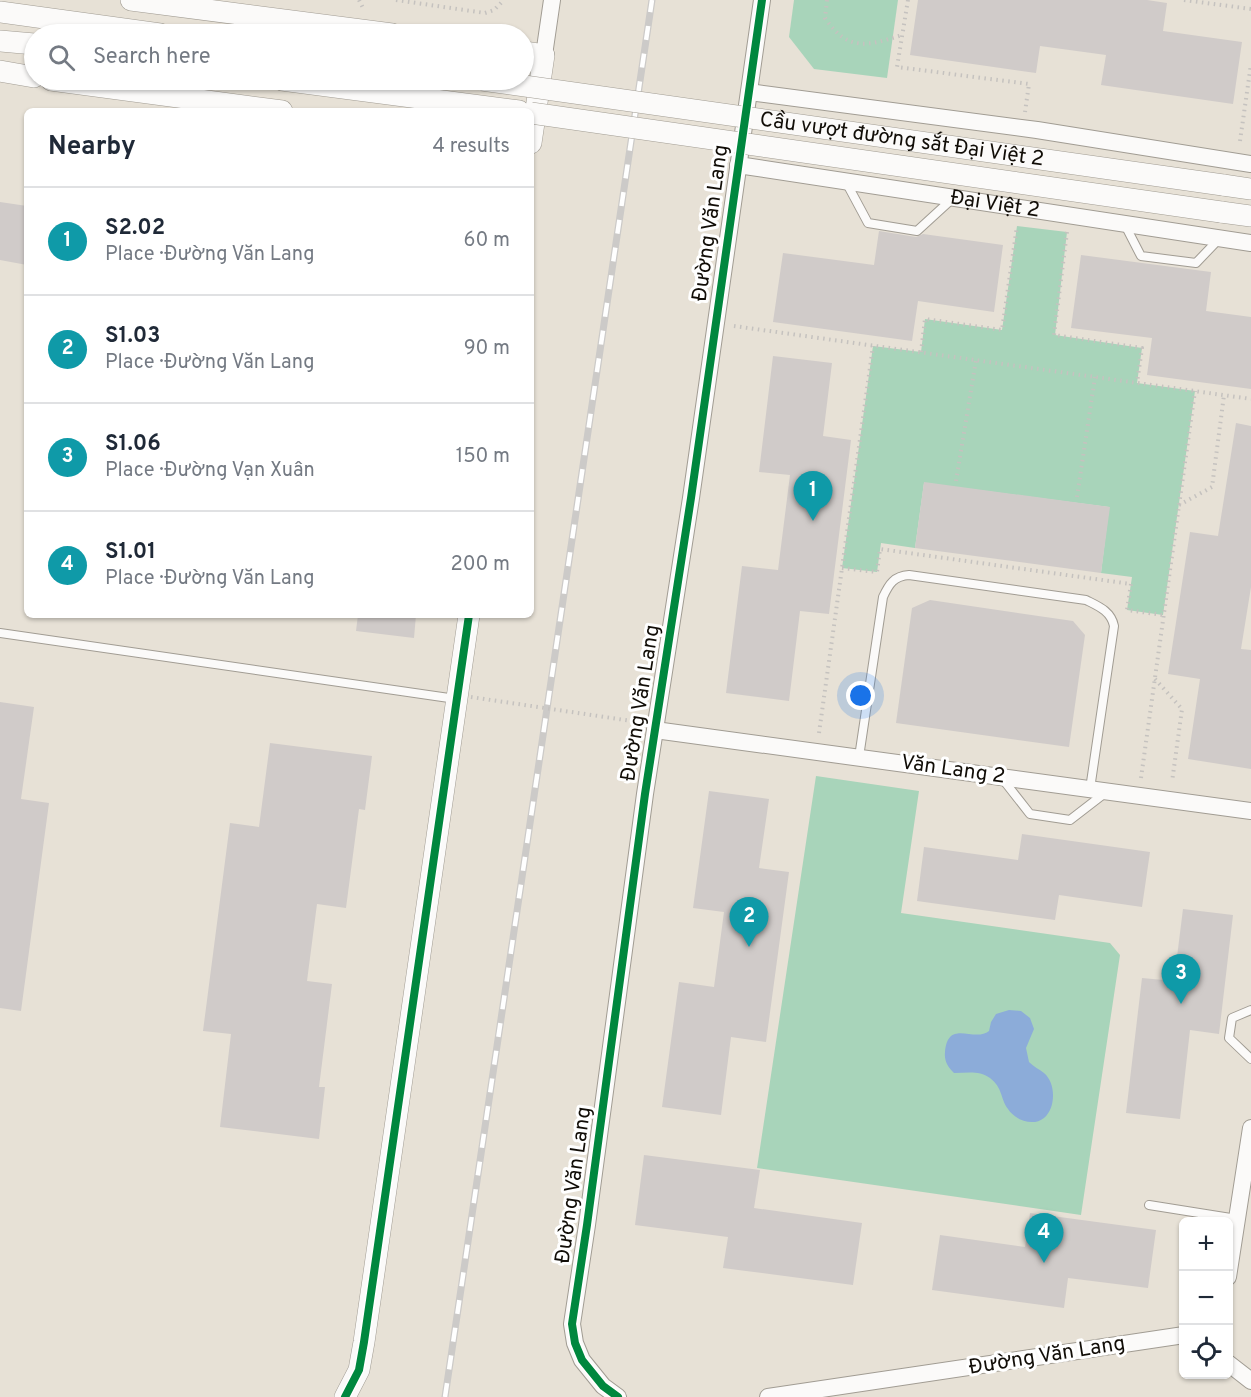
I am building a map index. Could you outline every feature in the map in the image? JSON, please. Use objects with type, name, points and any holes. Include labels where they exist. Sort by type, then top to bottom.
[{"type":"street","points":[[131,0],[315,24]]},
{"type":"street","points":[[534,123],[552,0]]},
{"type":"street","name":"Đường Văn Lang","points":[[618,1397],[603,1386],[582,1360],[575,1343],[572,1324],[587,1225],[650,726],[762,0]]},
{"type":"street","points":[[0,12],[83,24]]},
{"type":"street","points":[[0,41],[24,43]]},
{"type":"street","points":[[534,54],[544,55]]},
{"type":"street","points":[[0,71],[24,75]]},
{"type":"street","name":"Cầu vượt đường sắt Đại Việt 2","points":[[534,87],[1251,189]]},
{"type":"street","points":[[126,90],[260,108]]},
{"type":"street","points":[[358,90],[496,108]]},
{"type":"street","points":[[749,92],[1037,130],[1251,164]]},
{"type":"street","name":"Cầu vượt đường sắt Đại Việt 2","points":[[534,113],[671,131],[1251,216]]},
{"type":"street","name":"Đại Việt 2","points":[[738,165],[1251,243]]},
{"type":"street","points":[[345,1397],[359,1370],[364,1342],[464,698],[469,618]]},
{"type":"street","name":"Văn Lang 2","points":[[650,726],[1251,811]]},
{"type":"street","points":[[1229,1271],[1251,1128]]},
{"type":"street","name":"Đường Văn Lang","points":[[768,1397],[1179,1336]]},
{"type":"street","points":[[1233,1367],[1251,1381]]},
{"type":"lane","points":[[846,182],[868,224],[917,231],[952,198]]},
{"type":"lane","points":[[1124,225],[1142,256],[1196,263],[1219,239]]},
{"type":"lane","points":[[859,757],[883,597],[892,581],[900,576],[909,575],[1086,600],[1108,613],[1114,626],[1098,790],[1070,820],[1030,814],[1001,777]]},
{"type":"lane","points":[[0,633],[464,698]]},
{"type":"lane","points":[[1251,1010],[1232,1018],[1229,1038],[1251,1059]]},
{"type":"lane","points":[[1149,1205],[1237,1219]]},
{"type":"path","points":[[359,0],[363,8]]},
{"type":"path","points":[[396,0],[485,13],[494,10],[504,0]]},
{"type":"path","points":[[827,0],[825,18],[834,32],[845,41],[860,44],[879,42],[902,35]]},
{"type":"path","points":[[908,0],[897,67],[1029,84],[1025,112]]},
{"type":"path","points":[[1184,0],[1251,9]]},
{"type":"path","points":[[1240,141],[1251,63]]},
{"type":"path","points":[[921,352],[925,319],[1002,330],[1017,226]]},
{"type":"path","points":[[1068,232],[1054,336],[1142,348],[1137,383]]},
{"type":"path","points":[[734,326],[1251,399]]},
{"type":"path","points":[[819,734],[873,346]]},
{"type":"path","points":[[956,481],[975,360]]},
{"type":"path","points":[[1077,497],[1095,377]]},
{"type":"path","points":[[1141,778],[1195,391]]},
{"type":"path","points":[[1179,506],[1212,487],[1224,395]]},
{"type":"path","points":[[1155,678],[1182,709],[1172,782]]},
{"type":"path","points":[[464,698],[650,726]]},
{"type":"green space","points":[[794,0],[898,0],[887,78],[814,69],[789,37]]},
{"type":"green space","points":[[1017,226],[1067,232],[1055,335],[1142,348],[1137,383],[1195,391],[1163,615],[1127,610],[1132,577],[1101,573],[1109,507],[924,483],[915,548],[881,543],[877,572],[842,568],[873,346],[921,352],[925,319],[1002,330]]},
{"type":"green space","points":[[816,776],[919,791],[901,913],[1110,943],[1120,955],[1081,1215],[757,1168]]},
{"type":"water","points":[[1009,1010],[1021,1011],[1030,1018],[1034,1029],[1026,1048],[1029,1062],[1044,1073],[1051,1083],[1053,1096],[1051,1108],[1040,1121],[1030,1122],[1020,1119],[1005,1105],[999,1089],[990,1078],[977,1073],[954,1073],[945,1058],[947,1042],[951,1036],[962,1033],[983,1034],[989,1031],[996,1014]]},
{"type":"building","points":[[918,0],[1147,0],[1167,3],[1163,31],[1242,42],[1233,104],[1101,85],[1106,55],[1040,46],[1036,73],[910,55]]},
{"type":"building","points":[[0,202],[24,206],[24,264],[0,260]]},
{"type":"building","points":[[879,231],[916,237],[923,234],[1003,245],[994,312],[918,301],[912,341],[773,322],[783,253],[874,265]]},
{"type":"building","points":[[1081,255],[1211,272],[1206,311],[1251,317],[1251,389],[1147,375],[1152,338],[1071,328]]},
{"type":"building","points":[[773,356],[832,363],[823,436],[851,440],[829,614],[800,611],[789,701],[726,693],[742,566],[778,570],[790,475],[759,472]]},
{"type":"building","points":[[1236,423],[1251,426],[1251,587],[1241,649],[1251,650],[1251,769],[1188,759],[1200,679],[1168,674],[1190,532],[1218,536]]},
{"type":"building","points":[[924,482],[1110,507],[1101,573],[915,548]]},
{"type":"building","points":[[930,600],[1073,621],[1085,635],[1069,747],[896,723],[912,608]]},
{"type":"building","points":[[358,618],[416,618],[414,638],[356,631]]},
{"type":"building","points":[[0,702],[34,707],[21,799],[49,803],[21,1011],[0,1008]]},
{"type":"building","points":[[270,743],[372,756],[365,810],[359,809],[346,908],[317,904],[307,981],[332,984],[319,1087],[325,1087],[319,1139],[220,1127],[231,1034],[203,1031],[230,823],[259,827]]},
{"type":"building","points":[[709,791],[769,799],[759,868],[789,872],[766,1042],[731,1037],[721,1115],[662,1107],[679,982],[714,987],[724,912],[693,908]]},
{"type":"building","points":[[1022,834],[1150,852],[1142,907],[1059,895],[1055,920],[917,901],[924,847],[1018,860]]},
{"type":"building","points":[[1183,909],[1233,915],[1219,1034],[1190,1030],[1180,1119],[1126,1113],[1142,978],[1174,981]]},
{"type":"building","points":[[644,1155],[760,1170],[754,1208],[862,1223],[853,1285],[723,1268],[728,1237],[635,1225]]},
{"type":"building","points":[[1030,1213],[1156,1230],[1148,1288],[1068,1278],[1064,1308],[932,1290],[940,1235],[1025,1247]]},
{"type":"railway","points":[[445,1397],[652,0]]},
{"type":"cycle path","points":[[618,1397],[603,1386],[582,1360],[575,1343],[572,1324],[645,794],[691,498],[762,0]]},
{"type":"cycle path","points":[[345,1397],[359,1370],[364,1342],[469,618]]},
{"type":"place","name":"S2.02","points":[[813,521]]},
{"type":"place","name":"S1.03","points":[[749,947]]},
{"type":"place","name":"S1.06","points":[[1181,1004]]},
{"type":"place","name":"S1.01","points":[[1044,1263]]}]
